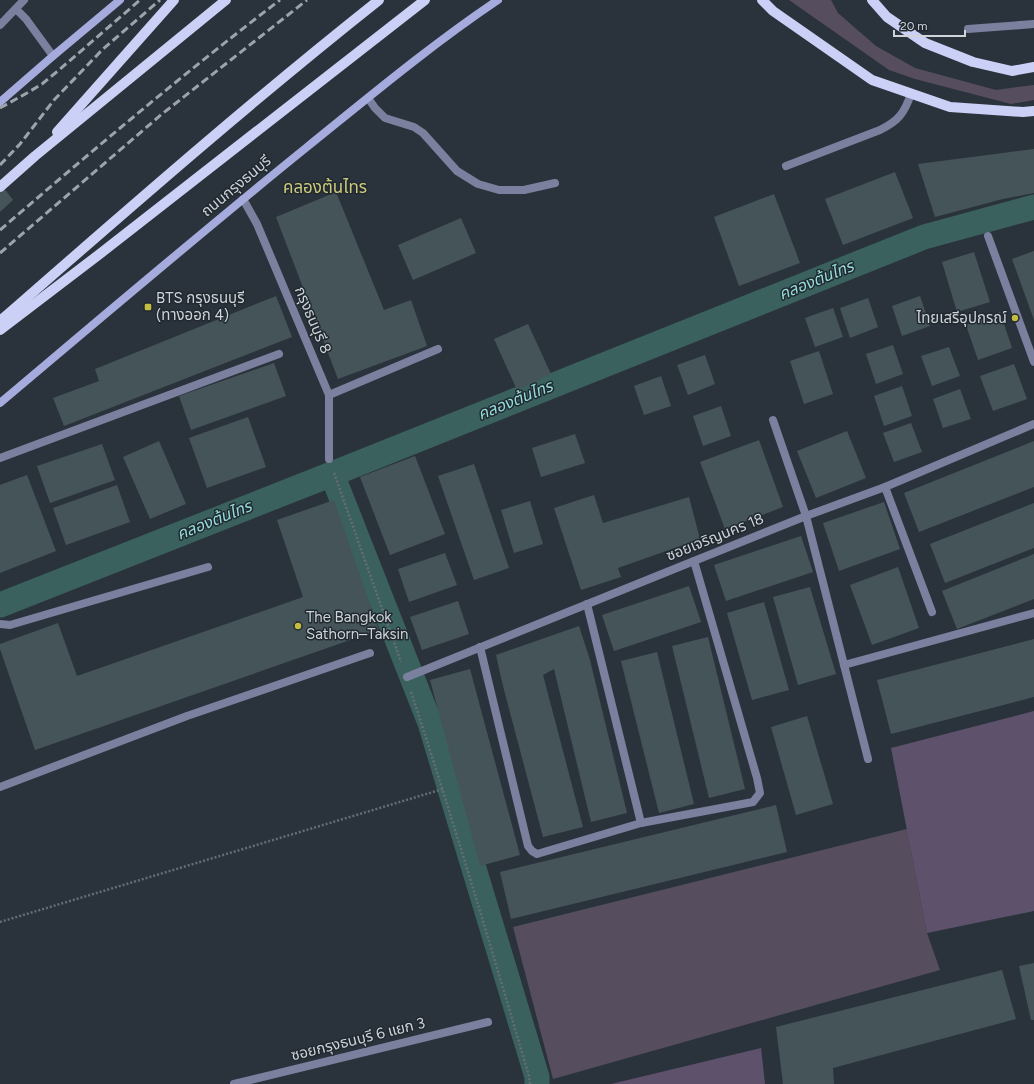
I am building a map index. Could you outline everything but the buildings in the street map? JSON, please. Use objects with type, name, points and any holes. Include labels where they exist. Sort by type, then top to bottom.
[{"type":"main road","points":[[0,102],[120,0]]},
{"type":"main road","points":[[35,156],[174,0]]},
{"type":"main road","points":[[0,187],[35,156],[226,0]]},
{"type":"main road","points":[[0,321],[190,156],[312,53],[379,0]]},
{"type":"main road","points":[[0,330],[425,0]]},
{"type":"main road","name":"ถนนกรุงธนบุรี","points":[[0,403],[243,199],[438,42],[498,0]]},
{"type":"main road","points":[[759,0],[773,12],[872,80],[950,107],[1023,112],[1034,111]]},
{"type":"main road","points":[[762,0],[773,12]]},
{"type":"main road","points":[[872,0],[886,16],[925,43],[973,62],[1012,71],[1034,67]]},
{"type":"street","points":[[0,25],[24,0]]},
{"type":"street","points":[[16,9],[26,19],[54,56]]},
{"type":"street","points":[[968,29],[1034,24]]},
{"type":"street","points":[[786,166],[888,126],[903,112],[911,94]]},
{"type":"street","points":[[368,98],[385,118],[414,128],[423,133],[457,171],[478,184],[499,190],[524,190],[555,183]]},
{"type":"street","name":"กรุงธนบุรี 8","points":[[243,199],[257,224],[329,395],[329,459]]},
{"type":"street","points":[[988,236],[1034,362]]},
{"type":"street","points":[[329,395],[438,349]]},
{"type":"street","points":[[0,458],[279,354]]},
{"type":"street","points":[[773,420],[806,516],[868,759]]},
{"type":"street","name":"ซอยเจริญนคร 18","points":[[407,677],[806,516],[885,487],[1034,424]]},
{"type":"street","points":[[885,487],[932,612]]},
{"type":"street","points":[[480,647],[528,846],[537,854],[641,824],[753,802],[760,793],[757,778],[694,561]]},
{"type":"street","points":[[0,624],[10,625],[208,567]]},
{"type":"street","points":[[587,604],[641,824]]},
{"type":"street","points":[[844,665],[1034,613]]},
{"type":"street","points":[[0,787],[187,716],[370,653]]},
{"type":"street","name":"ซอยกรุงธนบุรี 6 แยก 3","points":[[234,1084],[488,1022]]},
{"type":"path","points":[[329,459],[340,494],[407,677],[443,789],[509,1007],[530,1084]]},
{"type":"path","points":[[0,922],[443,789]]},
{"type":"shaded area","points":[[789,0],[831,0],[838,13],[876,46],[915,68],[996,90],[1034,85],[1034,100],[1011,104],[915,79],[889,70]]},
{"type":"shaded area","points":[[1034,711],[1034,911],[927,933],[891,748]]},
{"type":"shaded area","points":[[907,829],[927,933],[940,970],[553,1079],[513,927]]},
{"type":"shaded area","points":[[761,1048],[765,1084],[611,1084]]},
{"type":"waterway","name":"คลองต้นไทร","points":[[0,605],[924,237],[1034,207]]},
{"type":"waterway","points":[[332,474],[430,723],[537,1077],[537,1084]]},
{"type":"railway","points":[[0,108],[42,84],[140,0]]},
{"type":"railway","points":[[0,165],[20,144],[54,100],[103,49],[160,0]]},
{"type":"railway","points":[[0,230],[138,113],[280,0]]},
{"type":"railway","points":[[0,253],[162,114],[307,0]]},
{"type":"place","name":"BTS กรุงธนบุรี (ทางออก 4)","points":[[148,307]]},
{"type":"place","name":"ไทยเสรีอุปกรณ์","points":[[1015,318]]},
{"type":"place","name":"The Bangkok Sathorn–Taksin","points":[[298,626]]},
{"type":"district","name":"คลองต้นไทร","points":[[325,187]]}]
